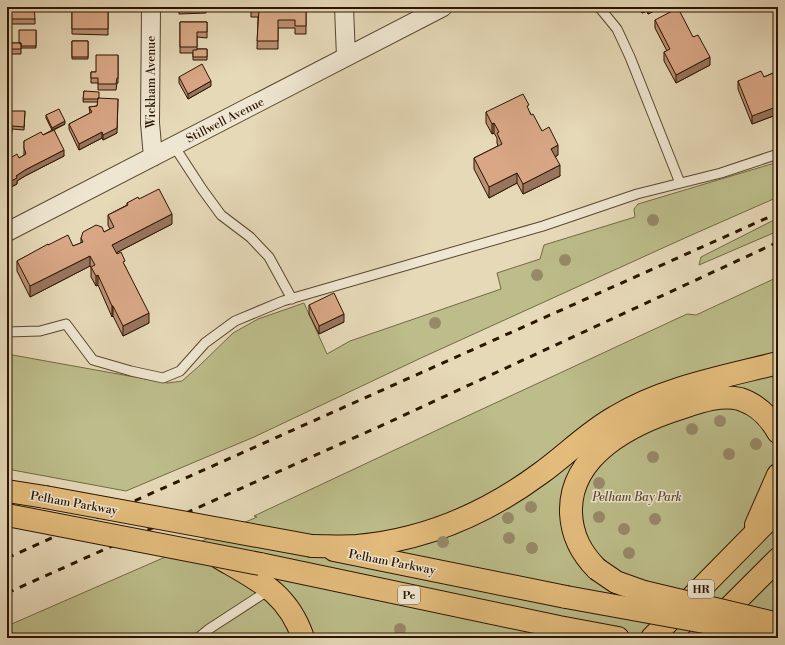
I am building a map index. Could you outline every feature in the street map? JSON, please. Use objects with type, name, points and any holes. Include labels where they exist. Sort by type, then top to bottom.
[{"type":"main road","points":[[312,546],[357,546],[390,541],[423,533],[466,518],[515,491],[541,473],[602,425],[638,405],[688,386],[778,362]]},
{"type":"main road","points":[[778,432],[766,414],[748,402],[739,399],[715,399],[689,405],[652,419],[629,430],[598,452],[578,477],[573,492],[571,508],[572,526],[576,540],[587,559],[597,569],[616,582],[644,592],[778,624]]},
{"type":"main road","points":[[750,539],[778,475]]},
{"type":"main road","name":"Pelham Parkway","points":[[7,490],[312,546],[566,597],[715,624],[778,628]]},
{"type":"main road","name":"HR","points":[[652,638],[778,510]]},
{"type":"main road","name":"Pelham Parkway","points":[[7,515],[216,555],[263,578],[618,638]]},
{"type":"main road","name":"HR","points":[[699,638],[778,558]]},
{"type":"main road","points":[[263,578],[287,606],[295,619],[302,638]]},
{"type":"street","name":"Wickham Avenue","points":[[151,7],[150,123],[153,157]]},
{"type":"street","points":[[344,7],[346,57]]},
{"type":"street","name":"Stillwell Avenue","points":[[7,232],[442,7]]},
{"type":"lane","points":[[599,7],[617,29],[630,57],[680,183]]},
{"type":"lane","points":[[174,146],[202,190],[221,215],[250,237],[270,257],[292,299]]},
{"type":"lane","points":[[7,332],[40,331],[66,324],[93,360],[163,378],[180,372],[205,343],[235,321],[292,299],[543,226],[637,194],[720,172],[778,154]]},
{"type":"lane","points":[[198,638],[263,578]]},
{"type":"green space","points":[[778,162],[778,197],[421,358],[254,437],[126,491],[7,469],[7,354],[168,383],[182,381],[233,333],[258,319],[304,303],[327,354],[350,341],[501,289],[497,273],[540,259],[544,245],[635,217],[634,209],[638,204]]},
{"type":"green space","points":[[778,218],[778,231],[699,265],[701,257]]},
{"type":"green space","name":"Pelham Bay Park","points":[[778,277],[778,638],[7,638],[7,626],[257,517],[254,516],[687,314],[696,315]]},
{"type":"building","points":[[7,7],[34,7],[35,19],[10,19],[10,25],[7,25]]},
{"type":"building","points":[[72,7],[108,7],[108,29],[72,29]]},
{"type":"building","points":[[206,7],[206,8],[179,8]]},
{"type":"building","points":[[251,7],[297,7],[297,9],[306,9],[306,26],[295,26],[295,20],[278,20],[278,41],[257,41],[259,9],[251,9]]},
{"type":"building","points":[[678,8],[693,37],[698,35],[710,57],[676,75],[664,52],[670,49],[655,20]]},
{"type":"building","points":[[180,22],[207,22],[207,32],[197,32],[197,47],[180,47]]},
{"type":"building","points":[[19,30],[36,30],[36,46],[21,46],[21,43],[19,43]]},
{"type":"building","points":[[72,41],[88,41],[88,57],[72,57]]},
{"type":"building","points":[[7,43],[21,43],[21,49],[10,49],[10,66],[7,66]]},
{"type":"building","points":[[207,49],[207,57],[193,57],[193,50]]},
{"type":"building","points":[[96,55],[118,55],[118,78],[116,84],[98,84],[98,78],[91,78],[91,72],[96,72]]},
{"type":"building","points":[[202,64],[211,81],[188,94],[179,77]]},
{"type":"building","points":[[761,71],[764,77],[778,71],[778,99],[773,101],[776,107],[752,116],[738,81]]},
{"type":"building","points":[[84,91],[99,92],[99,98],[83,99]]},
{"type":"building","points":[[523,94],[529,105],[527,106],[531,115],[533,114],[542,131],[549,127],[558,145],[551,149],[560,165],[523,184],[517,173],[489,187],[474,158],[502,144],[497,133],[499,132],[494,123],[492,124],[486,112]]},
{"type":"building","points":[[98,98],[118,99],[117,128],[103,135],[102,132],[79,144],[69,124],[92,112],[89,107],[97,106]]},
{"type":"building","points":[[59,109],[65,121],[52,128],[46,115]]},
{"type":"building","points":[[9,111],[25,111],[24,127],[9,126]]},
{"type":"building","points":[[7,126],[12,126],[11,137],[7,137]]},
{"type":"building","points":[[54,130],[64,150],[25,170],[16,176],[17,178],[7,183],[7,160],[17,154],[19,158],[26,154],[24,141],[41,132],[43,135]]},
{"type":"building","points":[[159,189],[172,214],[112,245],[117,254],[121,252],[125,261],[123,262],[149,313],[123,326],[98,275],[96,276],[91,267],[95,265],[90,256],[30,286],[17,261],[68,235],[73,246],[83,242],[81,238],[83,232],[96,225],[102,227],[104,232],[114,227],[108,215],[128,205],[127,203],[138,197],[139,199]]},
{"type":"building","points":[[334,293],[344,314],[319,326],[309,305]]},
{"type":"railway","points":[[7,558],[778,213]]},
{"type":"railway","points":[[7,593],[385,424],[778,242]]}]
